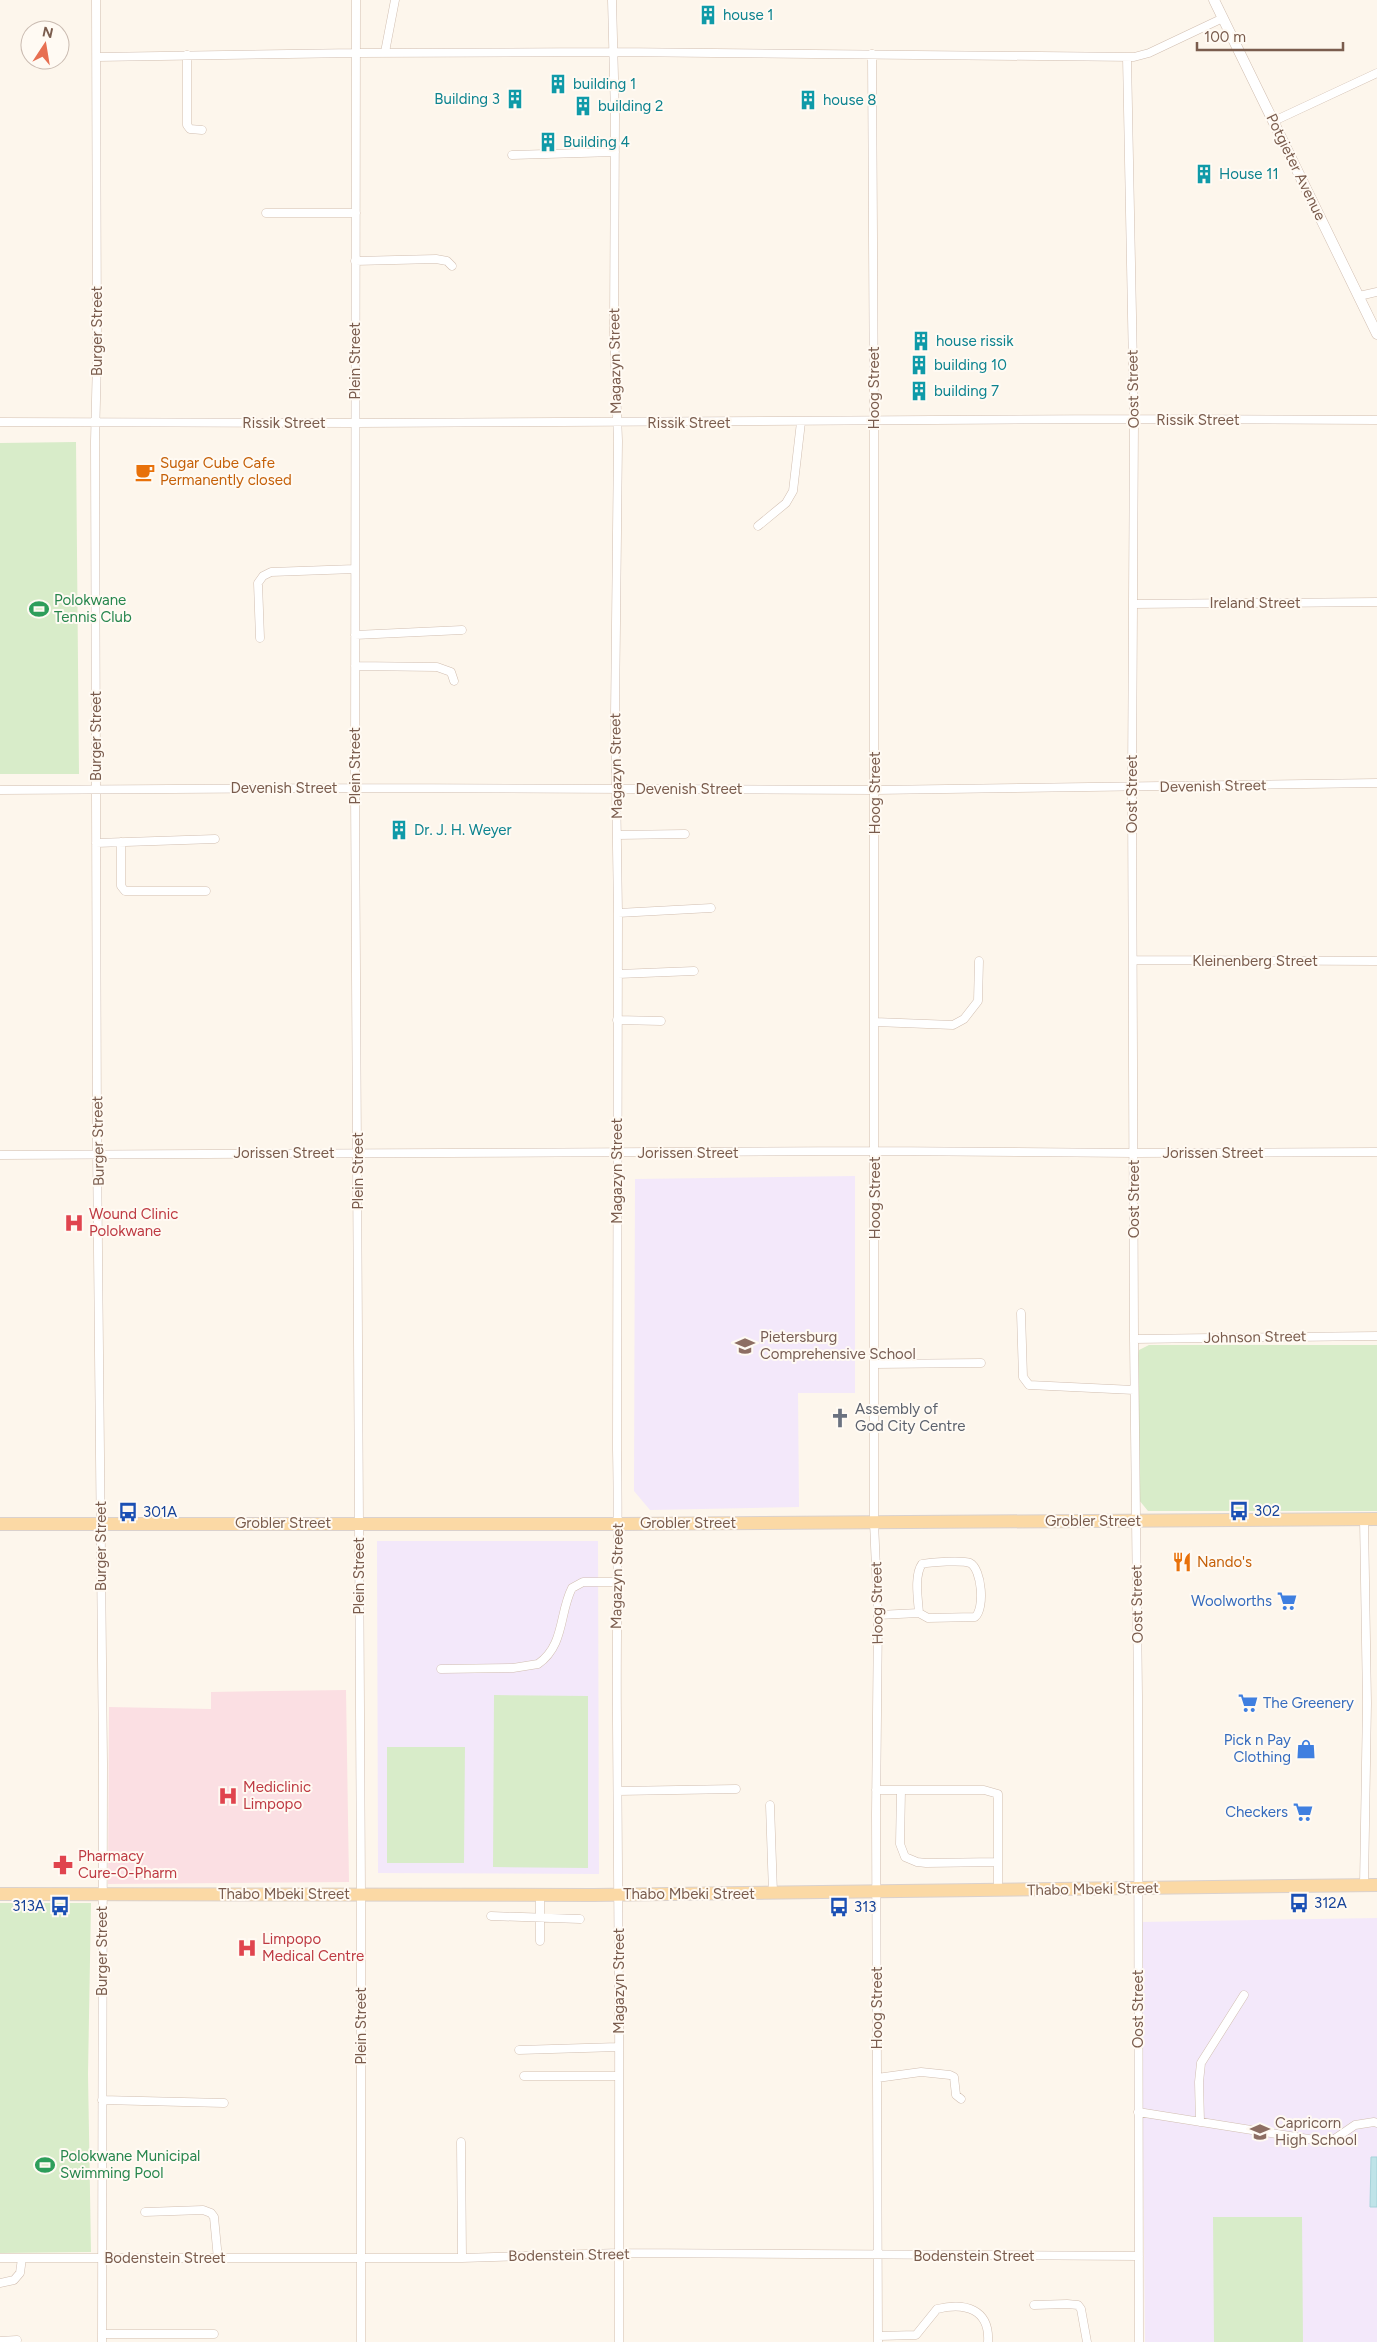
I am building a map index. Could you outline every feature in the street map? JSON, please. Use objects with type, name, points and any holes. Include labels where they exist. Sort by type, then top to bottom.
[{"type":"main road","name":"Grobler Street","points":[[0,1524],[618,1524],[1371,1519]]},
{"type":"main road","name":"Thabo Mbeki Street","points":[[0,1894],[772,1893],[1371,1885]]},
{"type":"street","name":"Burger Street","points":[[96,0],[96,843],[101,1524],[102,2338]]},
{"type":"street","name":"Plein Street","points":[[356,0],[354,570],[361,1894],[361,2342]]},
{"type":"street","points":[[385,52],[395,0]]},
{"type":"street","name":"Magazyn Street","points":[[612,0],[615,152],[615,715],[618,789],[617,1582],[619,2342]]},
{"type":"street","name":"Potgieter Avenue","points":[[1214,0],[1377,334]]},
{"type":"street","points":[[97,57],[385,52],[614,52],[1127,57],[1149,53],[1223,18]]},
{"type":"street","name":"Hoog Street","points":[[872,54],[875,790],[874,1522],[878,1615],[876,1790],[878,1892],[878,2339]]},
{"type":"street","points":[[187,55],[187,125],[190,129],[202,130]]},
{"type":"street","name":"Oost Street","points":[[1127,57],[1134,419],[1132,787],[1139,2342]]},
{"type":"street","points":[[1274,121],[1377,73]]},
{"type":"street","points":[[512,155],[615,152]]},
{"type":"street","points":[[266,214],[356,213]]},
{"type":"street","points":[[355,261],[436,259],[447,261],[452,266]]},
{"type":"street","points":[[1359,296],[1377,292]]},
{"type":"street","name":"Rissik Street","points":[[0,422],[355,424],[1134,419],[1377,420]]},
{"type":"street","points":[[758,526],[786,503],[793,491],[801,422]]},
{"type":"street","points":[[260,638],[258,583],[263,576],[271,572],[354,570]]},
{"type":"street","name":"Ireland Street","points":[[1133,604],[1377,602]]},
{"type":"street","points":[[355,635],[462,630]]},
{"type":"street","points":[[355,666],[437,667],[450,672],[454,681]]},
{"type":"street","name":"Devenish Street","points":[[0,790],[355,788],[875,790],[1377,783]]},
{"type":"street","points":[[617,835],[685,834]]},
{"type":"street","points":[[96,843],[215,839]]},
{"type":"street","points":[[121,842],[121,886],[125,891],[206,890]]},
{"type":"street","points":[[618,914],[711,908]]},
{"type":"street","name":"Kleinenberg Street","points":[[1134,960],[1377,961]]},
{"type":"street","points":[[875,1022],[953,1025],[960,1023],[978,1001],[979,961]]},
{"type":"street","points":[[618,974],[694,971]]},
{"type":"street","points":[[617,1020],[661,1021]]},
{"type":"street","name":"Jorissen Street","points":[[0,1155],[358,1152],[1377,1152]]},
{"type":"street","points":[[1020,1313],[1023,1377],[1029,1385],[1134,1390]]},
{"type":"street","name":"Johnson Street","points":[[1134,1339],[1377,1336]]},
{"type":"street","points":[[874,1364],[981,1363]]},
{"type":"street","points":[[1371,1519],[1367,1703],[1371,1885]]},
{"type":"street","points":[[878,1615],[919,1613],[928,1618],[971,1618],[977,1616],[981,1608],[981,1595],[978,1575],[974,1566],[966,1562],[922,1564],[919,1568],[918,1578],[919,1613]]},
{"type":"street","points":[[441,1669],[513,1668],[538,1664],[551,1650],[560,1633],[572,1588],[583,1582],[617,1582]]},
{"type":"street","points":[[1367,1703],[1377,1702]]},
{"type":"street","points":[[618,1791],[736,1789]]},
{"type":"street","points":[[876,1790],[996,1792],[1000,1798],[998,1890]]},
{"type":"street","points":[[901,1790],[900,1844],[905,1857],[917,1862],[926,1863],[998,1862]]},
{"type":"street","points":[[770,1805],[772,1893]]},
{"type":"street","points":[[540,1894],[540,1941]]},
{"type":"street","points":[[491,1916],[580,1919]]},
{"type":"street","points":[[1200,2122],[1199,2082],[1201,2063],[1244,1995]]},
{"type":"street","points":[[519,2050],[618,2047]]},
{"type":"street","points":[[877,2078],[922,2072],[950,2075],[954,2077],[956,2094],[961,2099]]},
{"type":"street","points":[[524,2076],[618,2076]]},
{"type":"street","points":[[102,2100],[120,2102],[224,2103]]},
{"type":"street","points":[[1138,2112],[1320,2141],[1333,2140],[1355,2125],[1377,2123]]},
{"type":"street","points":[[461,2142],[462,2258]]},
{"type":"street","points":[[145,2212],[203,2210],[211,2213],[214,2217],[218,2258]]},
{"type":"street","name":"Bodenstein Street","points":[[0,2258],[462,2258],[619,2253],[1139,2256]]},
{"type":"street","points":[[0,2282],[14,2280],[20,2273],[22,2258]]},
{"type":"street","points":[[1034,2305],[1078,2305],[1081,2309],[1088,2342]]},
{"type":"street","points":[[878,2339],[916,2335],[937,2309],[961,2307],[974,2310],[983,2318],[987,2326],[988,2342]]},
{"type":"street","points":[[102,2338],[214,2334]]},
{"type":"street","points":[[916,2335],[921,2342]]},
{"type":"street","points":[[0,2341],[17,2340]]},
{"type":"shaded area","name":"Pietersburg Comprehensive School","points":[[855,1176],[855,1393],[798,1393],[799,1507],[650,1510],[634,1491],[635,1179]]},
{"type":"shaded area","points":[[377,1541],[598,1541],[599,1874],[378,1873]]},
{"type":"shaded area","name":"Mediclinic Limpopo","points":[[346,1690],[349,1882],[108,1884],[109,1707],[211,1709],[211,1692]]},
{"type":"shaded area","name":"Capricorn High School","points":[[1377,1918],[1377,2342],[1145,2342],[1141,1922]]},
{"type":"green space","name":"Polokwane Tennis Club","points":[[76,442],[79,774],[0,774],[0,443]]},
{"type":"green space","points":[[1149,1345],[1377,1345],[1377,1511],[1148,1511],[1139,1500],[1137,1361],[1139,1350]]},
{"type":"green space","points":[[494,1695],[588,1696],[588,1868],[493,1867]]},
{"type":"green space","points":[[387,1747],[465,1747],[464,1863],[387,1863]]},
{"type":"green space","points":[[0,1903],[91,1903],[88,2074],[91,2252],[0,2253]]},
{"type":"green space","points":[[1213,2217],[1302,2217],[1303,2342],[1214,2342]]},
{"type":"water","points":[[1371,2157],[1377,2157],[1377,2207],[1370,2207]]},
{"type":"place","name":"house 1","points":[[708,15]]},
{"type":"place","name":"building 1","points":[[558,84]]},
{"type":"place","name":"Building 3","points":[[515,99]]},
{"type":"place","name":"house 8","points":[[808,100]]},
{"type":"place","name":"building 2","points":[[583,106]]},
{"type":"place","name":"Building 4","points":[[548,142]]},
{"type":"place","name":"House 11","points":[[1204,174]]},
{"type":"place","name":"house rissik","points":[[921,341]]},
{"type":"place","name":"building 10","points":[[919,365]]},
{"type":"place","name":"building 7","points":[[919,391]]},
{"type":"place","name":"Sugar Cube Cafe Permanently closed","points":[[145,472]]},
{"type":"place","name":"Polokwane Tennis Club","points":[[39,609]]},
{"type":"place","name":"Dr. J. H. Weyer","points":[[399,830]]},
{"type":"place","name":"Wound Clinic Polokwane","points":[[74,1223]]},
{"type":"place","name":"Pietersburg Comprehensive School","points":[[745,1346]]},
{"type":"place","name":"Assembly of God City Centre","points":[[840,1418]]},
{"type":"place","name":"302","points":[[1239,1511]]},
{"type":"place","name":"301A","points":[[128,1512]]},
{"type":"place","name":"Nando's","points":[[1182,1562]]},
{"type":"place","name":"Woolworths","points":[[1287,1601]]},
{"type":"place","name":"The Greenery","points":[[1248,1703]]},
{"type":"place","name":"Pick n Pay Clothing","points":[[1306,1749]]},
{"type":"place","name":"Mediclinic Limpopo","points":[[228,1796]]},
{"type":"place","name":"Checkers","points":[[1303,1812]]},
{"type":"place","name":"Pharmacy Cure-O-Pharm","points":[[63,1865]]},
{"type":"place","name":"312A","points":[[1299,1903]]},
{"type":"place","name":"313A","points":[[60,1906]]},
{"type":"place","name":"313","points":[[839,1907]]},
{"type":"place","name":"Limpopo Medical Centre","points":[[247,1948]]},
{"type":"place","name":"Capricorn High School","points":[[1260,2132]]},
{"type":"place","name":"Polokwane Municipal Swimming Pool","points":[[45,2165]]}]
